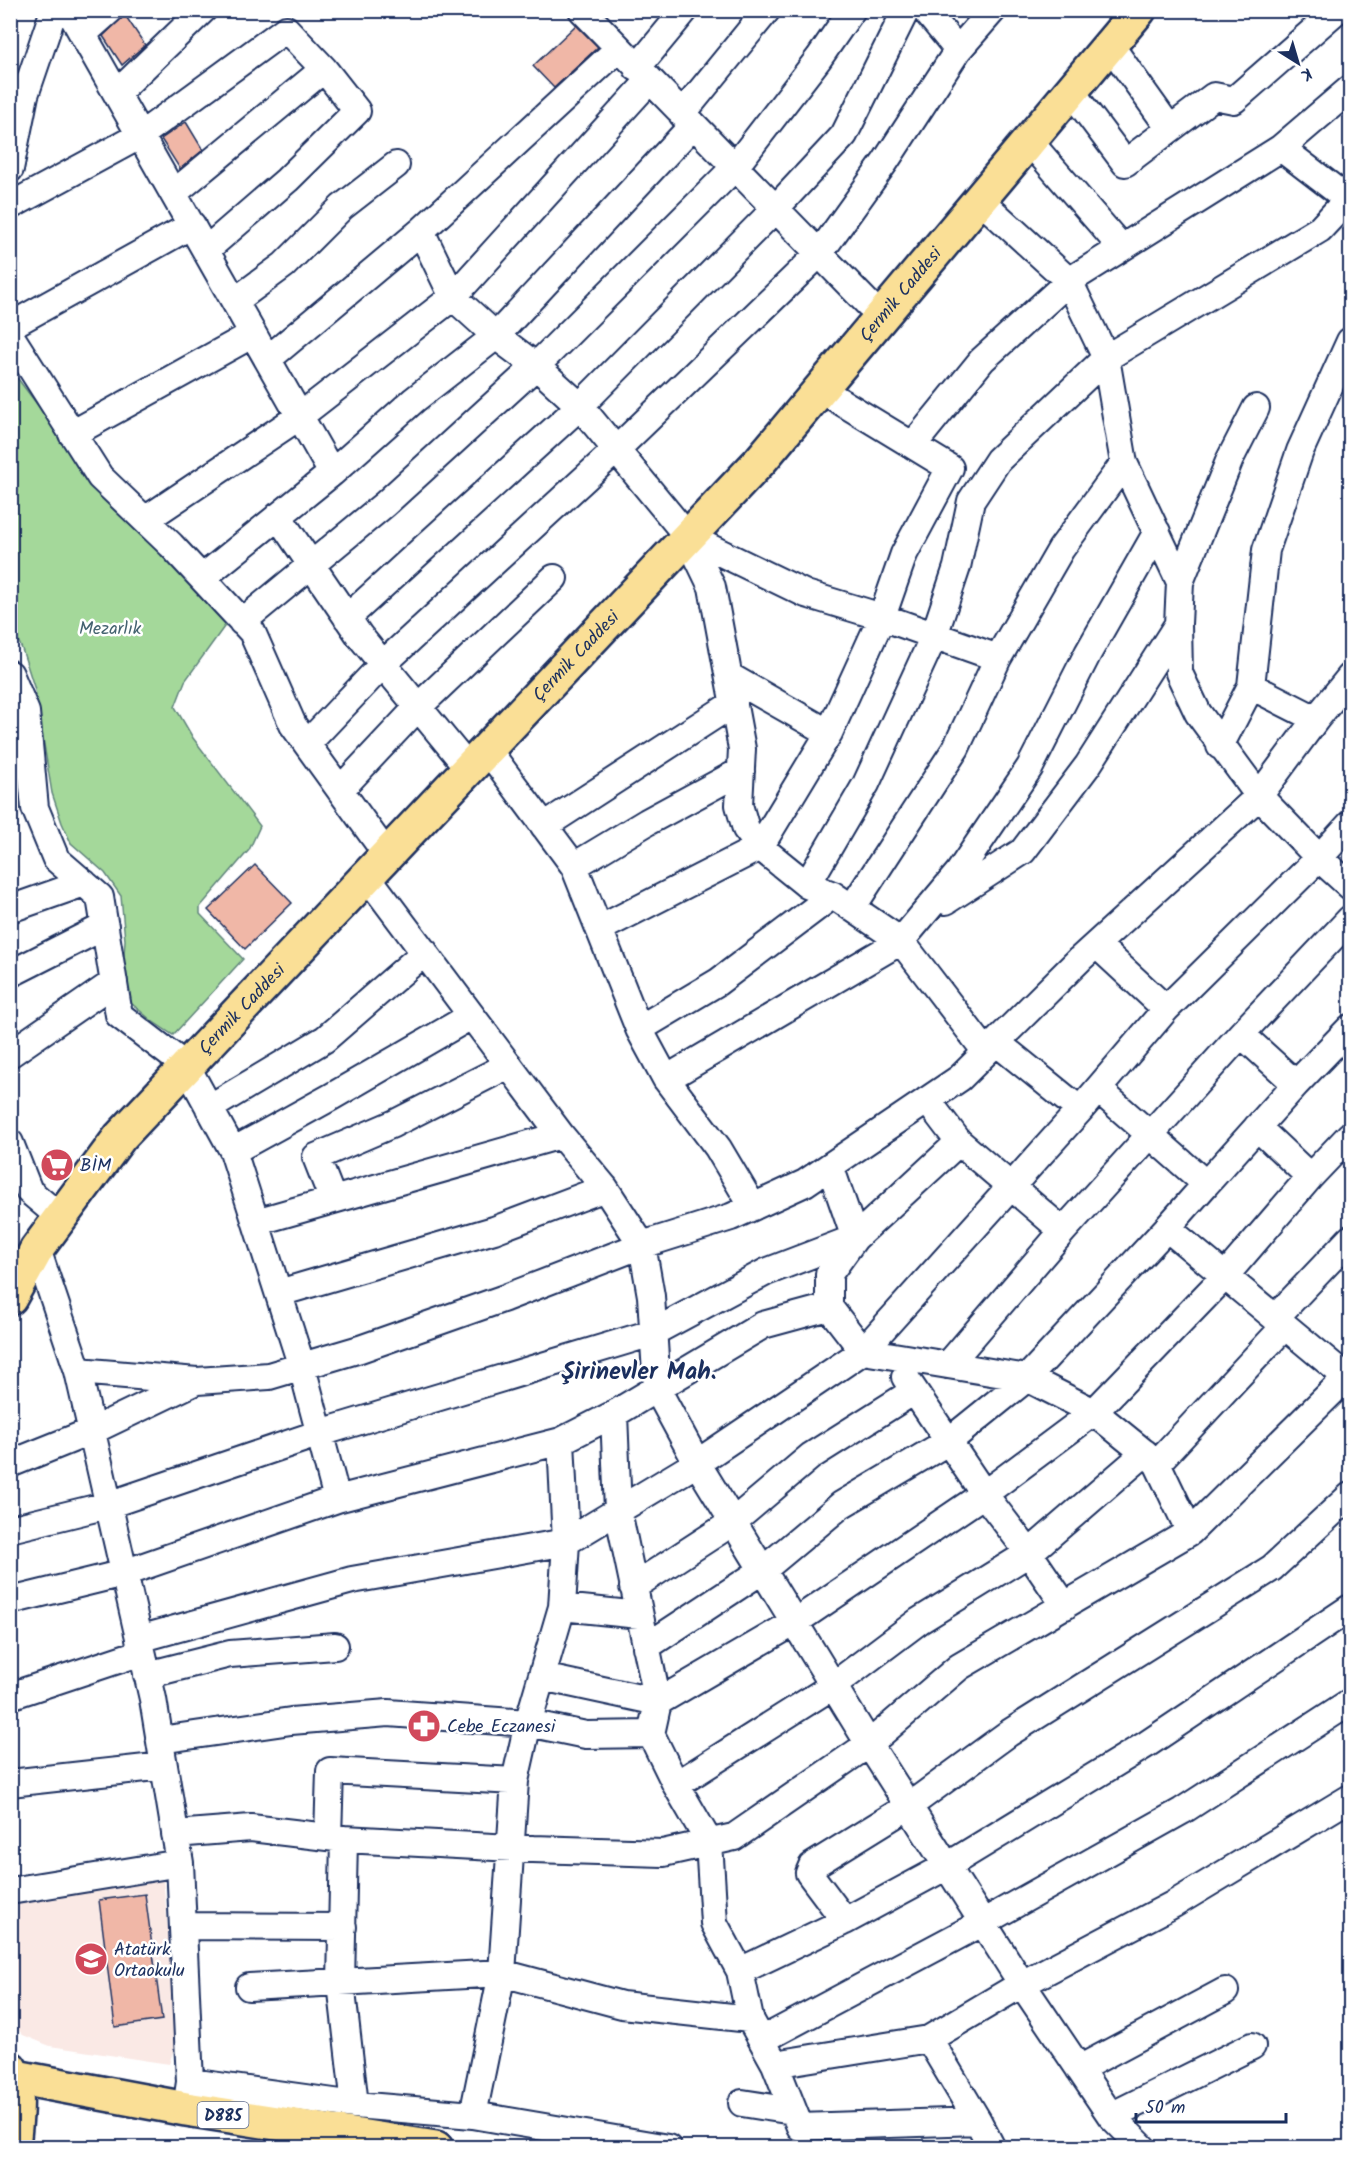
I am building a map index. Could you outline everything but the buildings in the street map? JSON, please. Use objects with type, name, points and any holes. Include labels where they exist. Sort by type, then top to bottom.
[{"type":"main road","name":"Çermik Caddesi","points":[[10,1298],[37,1250],[120,1137],[760,461],[1139,10]]},
{"type":"main road","points":[[10,1276],[37,1250]]},
{"type":"main road","points":[[12,2073],[17,2111],[13,2148]]},
{"type":"main road","name":"D885","points":[[12,2073],[58,2086],[188,2095],[436,2148]]},
{"type":"street","points":[[10,169],[18,93],[54,10]]},
{"type":"street","points":[[69,10],[332,473]]},
{"type":"street","points":[[83,34],[110,10]]},
{"type":"street","points":[[117,93],[203,10]]},
{"type":"street","points":[[145,520],[300,416],[453,297],[643,75],[685,10]]},
{"type":"street","points":[[201,578],[332,473],[414,400],[496,336],[687,120],[767,10]]},
{"type":"street","points":[[242,622],[385,504],[536,366],[734,168],[819,58],[852,10]]},
{"type":"street","points":[[347,618],[580,406],[775,209],[844,135],[906,10]]},
{"type":"street","points":[[925,10],[958,50]]},
{"type":"street","points":[[307,744],[383,664],[617,449],[819,254],[885,162],[958,50],[993,10]]},
{"type":"street","points":[[1071,91],[1125,163],[1214,96],[1234,100],[1337,10]]},
{"type":"street","points":[[584,11],[643,75],[881,317]]},
{"type":"street","points":[[10,206],[141,135],[286,29],[324,69],[357,111],[286,180],[206,250]]},
{"type":"street","points":[[1110,45],[1170,129]]},
{"type":"street","points":[[268,359],[421,231],[618,49]]},
{"type":"street","points":[[174,193],[324,69]]},
{"type":"street","points":[[913,445],[982,360],[1069,281],[1281,148],[1350,89]]},
{"type":"street","points":[[1029,141],[1121,247]]},
{"type":"street","points":[[807,885],[866,784],[934,636],[957,567],[971,501],[998,460],[1106,358],[1320,229],[1350,197],[1281,148]]},
{"type":"street","points":[[235,301],[284,265],[342,207],[396,165]]},
{"type":"street","points":[[980,200],[1069,281],[1106,358],[1124,463],[1180,582]]},
{"type":"street","points":[[10,326],[192,225]]},
{"type":"street","points":[[421,231],[453,297],[580,406],[688,537],[712,587],[742,749],[740,805],[746,829],[760,847],[807,885],[843,902],[901,941],[991,1047],[1080,1110]]},
{"type":"street","points":[[72,434],[253,334]]},
{"type":"street","points":[[10,335],[100,477],[145,520],[252,632],[293,725],[340,790],[377,865],[425,952],[561,1135],[605,1188],[642,1245],[651,1296],[657,1389],[697,1463],[982,1923],[1111,2116],[1143,2148]]},
{"type":"street","points":[[1221,747],[1251,686],[1266,550],[1300,451],[1350,341]]},
{"type":"street","points":[[599,929],[760,847],[829,733],[882,617],[904,554],[950,468],[820,389]]},
{"type":"street","points":[[1256,408],[1230,459],[1180,582],[1179,673],[1197,712],[1259,796],[1319,858],[1350,886]]},
{"type":"street","points":[[639,1029],[718,982],[843,902],[956,748],[998,657],[1061,549],[1124,463]]},
{"type":"street","points":[[278,516],[347,618],[418,707],[478,759],[544,826],[574,866],[639,1029],[666,1079],[718,1148],[753,1207]]},
{"type":"street","points":[[666,1079],[901,941],[959,872],[1030,767],[1088,653],[1157,532]]},
{"type":"street","points":[[688,537],[806,594],[882,617],[998,657]]},
{"type":"street","points":[[340,790],[418,707],[554,578]]},
{"type":"street","points":[[920,918],[1023,851],[1088,765],[1178,624]]},
{"type":"street","points":[[10,674],[26,712],[35,807],[56,860],[100,897],[119,1015],[187,1067],[233,1152],[302,1367],[337,1499]]},
{"type":"street","points":[[729,676],[829,733]]},
{"type":"street","points":[[78,1371],[197,1381],[269,1376],[360,1350],[642,1245],[731,1217],[805,1183],[960,1078],[1080,959],[1259,796],[1350,677]]},
{"type":"street","points":[[1251,686],[1316,719]]},
{"type":"street","points":[[544,826],[734,703]]},
{"type":"street","points":[[574,866],[647,822],[741,771]]},
{"type":"street","points":[[10,1696],[143,1655],[352,1580],[566,1542],[697,1463],[863,1351],[1080,1110],[1166,1010],[1319,858],[1350,824]]},
{"type":"street","points":[[10,909],[84,883]]},
{"type":"street","points":[[948,1365],[1150,1134],[1350,919]]},
{"type":"street","points":[[10,974],[105,926]]},
{"type":"street","points":[[1097,945],[1166,1010]]},
{"type":"street","points":[[210,1108],[325,1039],[425,952]]},
{"type":"street","points":[[10,1054],[114,982]]},
{"type":"street","points":[[233,1152],[471,1016]]},
{"type":"street","points":[[645,1647],[762,1570],[841,1505],[949,1441],[1027,1378],[1350,1028]]},
{"type":"street","points":[[1241,1035],[1296,1084]]},
{"type":"street","points":[[333,1200],[316,1157],[393,1124],[509,1065]]},
{"type":"street","points":[[1098,1089],[1206,1184]]},
{"type":"street","points":[[927,1100],[959,1142],[1063,1231]]},
{"type":"street","points":[[1257,1127],[1311,1177]]},
{"type":"street","points":[[256,1222],[561,1135]]},
{"type":"street","points":[[542,1677],[658,1702],[795,1623],[984,1494],[1094,1412],[1225,1276],[1350,1135]]},
{"type":"street","points":[[959,1142],[855,1238],[829,1274],[829,1307],[863,1351],[1027,1378],[1094,1412],[1151,1458],[1190,1532]]},
{"type":"street","points":[[10,1143],[29,1191],[60,1217]]},
{"type":"street","points":[[830,1166],[855,1238]]},
{"type":"street","points":[[279,1293],[494,1230],[605,1188]]},
{"type":"street","points":[[176,1834],[251,1828],[336,1838],[509,1848],[663,1853],[734,1837],[869,1744],[959,1667],[1190,1532],[1346,1370],[1280,1322],[1167,1228]]},
{"type":"street","points":[[10,1529],[108,1506],[320,1433],[652,1333],[766,1272],[855,1238]]},
{"type":"street","points":[[676,1785],[834,1685],[919,1621],[1029,1553],[1151,1458],[1280,1322],[1350,1239]]},
{"type":"street","points":[[37,1250],[78,1371],[143,1655],[160,1740],[180,1863],[185,1926],[188,2095],[473,2115],[668,2148]]},
{"type":"street","points":[[10,1601],[124,1573],[337,1499],[561,1441],[614,1414],[762,1325],[829,1307]]},
{"type":"street","points":[[893,1356],[984,1494],[1029,1553],[1065,1606]]},
{"type":"street","points":[[10,1464],[92,1431],[197,1381]]},
{"type":"street","points":[[633,1587],[733,1522],[811,1456],[914,1391]]},
{"type":"street","points":[[614,1414],[618,1511],[658,1702],[651,1734],[676,1785],[709,1842],[714,1923],[740,1971],[756,2030],[775,2064],[800,2127],[978,2121]]},
{"type":"street","points":[[473,2115],[502,1973],[515,1781],[528,1723],[562,1607],[566,1542],[561,1441]]},
{"type":"street","points":[[844,1921],[809,1873],[812,1866],[909,1806],[1009,1734],[1272,1568],[1350,1496]]},
{"type":"street","points":[[562,1607],[639,1615]]},
{"type":"street","points":[[740,1971],[844,1921],[947,1866],[1147,1744],[1350,1608]]},
{"type":"street","points":[[143,1655],[230,1654],[335,1646]]},
{"type":"street","points":[[249,1987],[502,1973],[622,2005],[756,2030],[982,1923],[1182,1810],[1350,1702]]},
{"type":"street","points":[[160,1740],[291,1721],[388,1713],[528,1723],[586,1735],[651,1734]]},
{"type":"street","points":[[10,1782],[164,1766]]},
{"type":"street","points":[[355,2105],[341,1983],[343,1927],[330,1771],[515,1781]]},
{"type":"street","points":[[775,2064],[929,2039],[1022,1984],[1174,1904],[1350,1798]]},
{"type":"street","points":[[10,1891],[180,1863]]},
{"type":"street","points":[[185,1926],[343,1927]]},
{"type":"street","points":[[1079,2069],[1226,1990]]},
{"type":"street","points":[[929,2039],[992,2148]]},
{"type":"street","points":[[1111,2116],[1252,2046]]},
{"type":"street","points":[[742,2103],[793,2110]]},
{"type":"shaded area","name":"Atatürk Ortaokulu","points":[[163,1879],[177,2016],[174,2049],[169,2064],[50,2046],[23,2035],[11,2022],[10,1901]]},
{"type":"green space","name":"Mezarlık","points":[[11,377],[18,379],[99,486],[229,620],[185,681],[175,707],[193,738],[260,826],[249,850],[200,907],[200,914],[243,959],[173,1035],[131,1003],[122,986],[125,940],[121,896],[105,873],[71,843],[52,793],[35,690],[22,649],[11,625]]},
{"type":"place","name":"BİM","points":[[57,1165]]},
{"type":"place","name":"Cebe Eczanesi","points":[[424,1726]]},
{"type":"place","name":"Atatürk Ortaokulu","points":[[91,1959]]},
{"type":"district","name":"Şirinevler Mah.","points":[[639,1371]]}]
